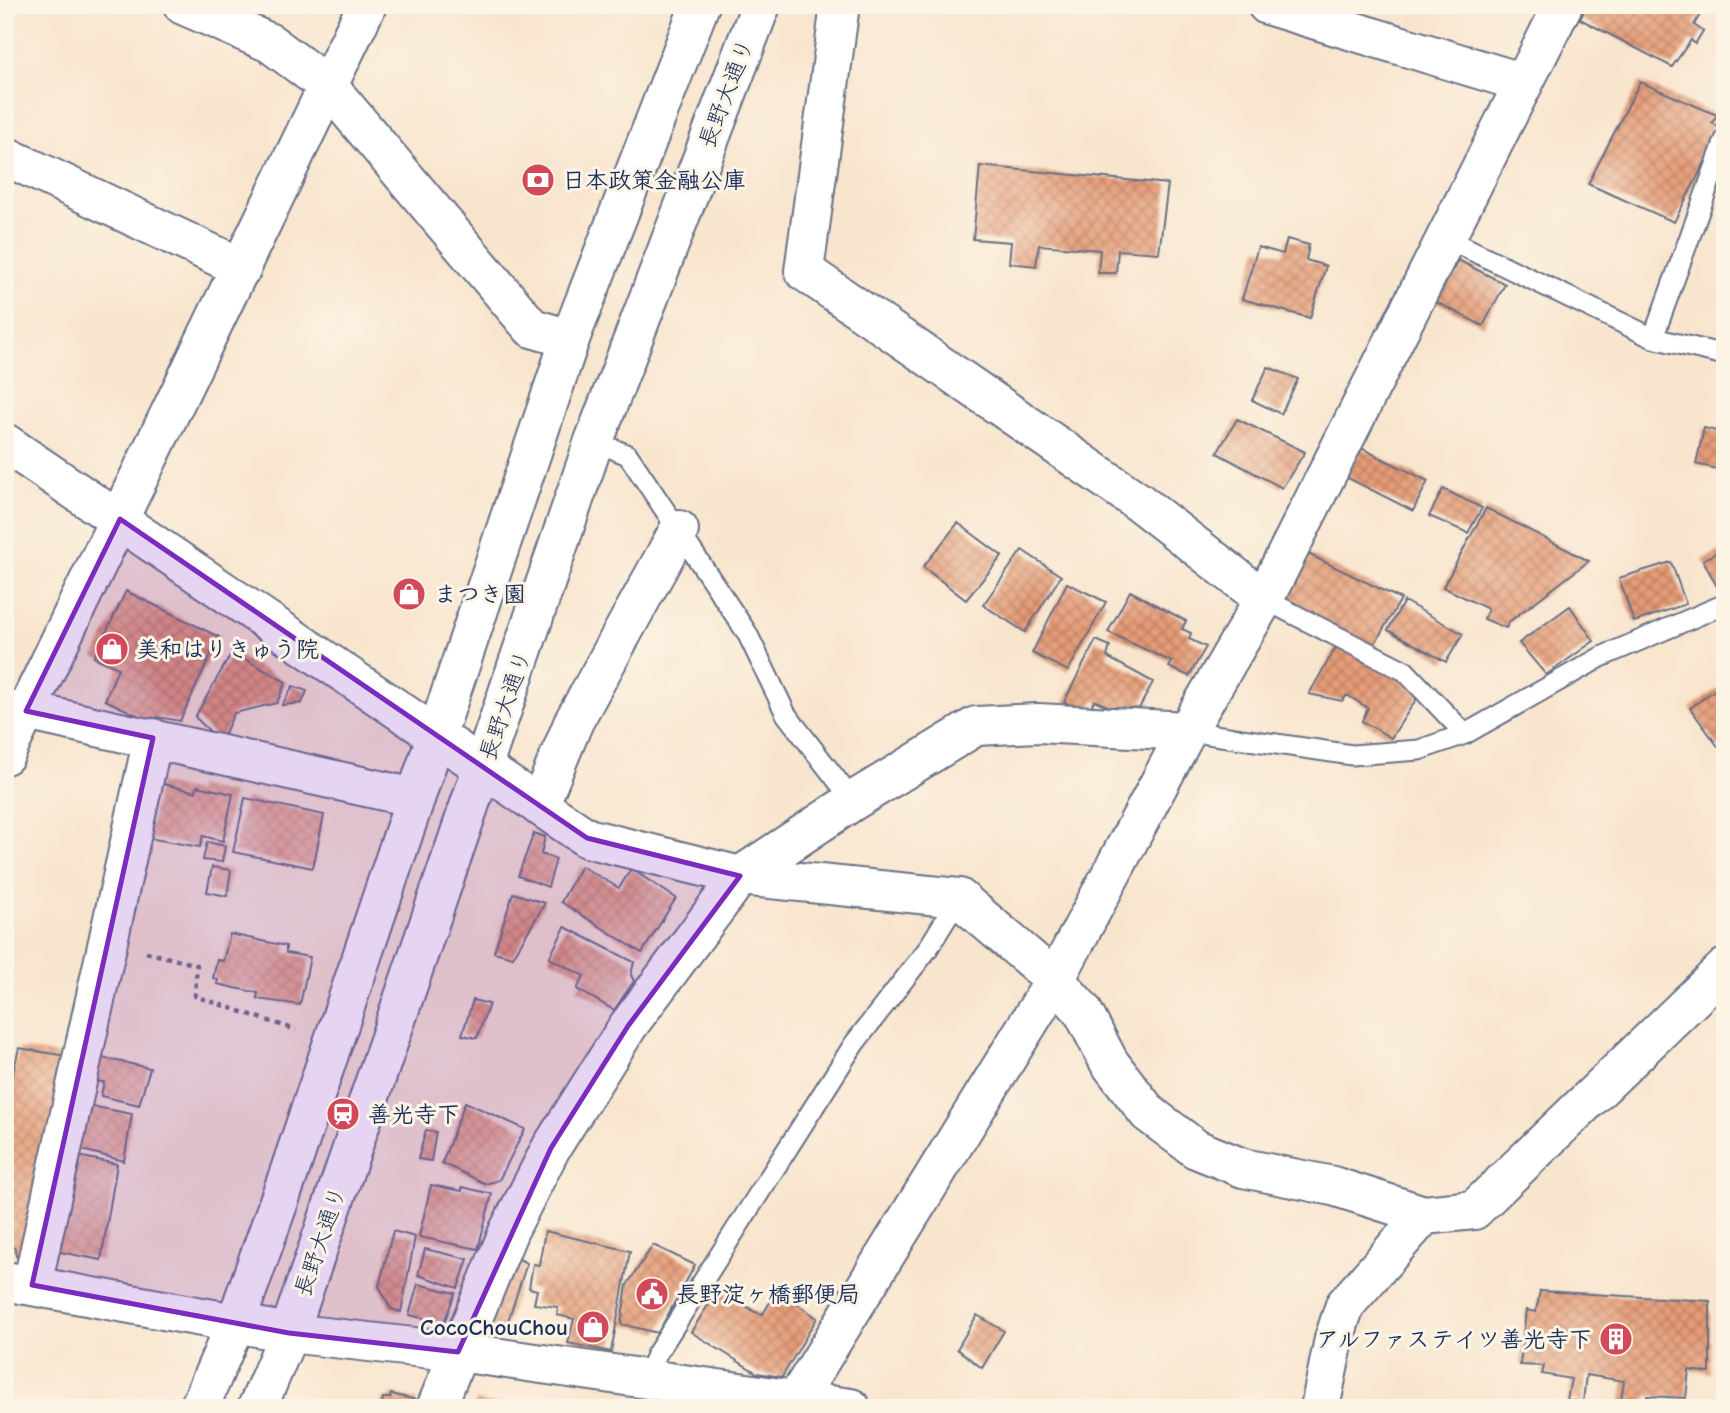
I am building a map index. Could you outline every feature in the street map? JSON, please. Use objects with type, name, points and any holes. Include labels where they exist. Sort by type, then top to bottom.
[{"type":"street","points":[[183,5],[270,43],[328,86],[532,328],[570,339]]},
{"type":"street","points":[[251,5],[270,43]]},
{"type":"street","points":[[5,755],[16,711],[121,519],[367,5]]},
{"type":"street","points":[[199,1408],[236,1322],[570,339],[700,5]]},
{"type":"street","name":"長野大通り","points":[[257,1408],[289,1333],[594,441],[761,5]]},
{"type":"street","points":[[840,5],[804,271],[1140,503],[1264,599]]},
{"type":"street","points":[[1268,5],[1524,83]]},
{"type":"street","points":[[794,1403],[1055,980],[1187,731],[1264,599],[1563,5]]},
{"type":"street","points":[[5,156],[242,268]]},
{"type":"street","points":[[5,443],[121,519],[587,838],[740,876],[960,898],[1055,980],[1082,1010],[1110,1062],[1148,1113],[1196,1149],[1243,1168],[1333,1186],[1424,1215],[1474,1210],[1725,968]]},
{"type":"street","points":[[539,806],[575,721],[679,530]]},
{"type":"street","points":[[16,711],[153,738],[415,798]]},
{"type":"street","points":[[436,1408],[509,1230],[551,1148],[628,1026],[740,876],[853,801],[976,726],[1038,723],[1187,731]]},
{"type":"street","points":[[153,738],[108,942],[19,1283],[289,1333],[458,1352],[646,1378],[794,1403],[850,1408]]},
{"type":"street","points":[[1320,1408],[1334,1339],[1345,1305],[1424,1215]]},
{"type":"lane","points":[[1653,338],[1725,140]]},
{"type":"lane","points":[[1444,237],[1653,338],[1725,355]]},
{"type":"lane","points":[[594,441],[628,455],[747,633],[786,714],[853,801]]},
{"type":"lane","points":[[1264,599],[1405,671],[1465,734]]},
{"type":"lane","points":[[1187,731],[1352,755],[1419,750],[1465,734],[1601,657],[1725,604]]},
{"type":"lane","points":[[646,1378],[663,1343],[847,1055],[927,950],[960,898]]},
{"type":"path","points":[[108,942],[197,965],[195,996],[333,1042]]},
{"type":"highlighted area","points":[[120,519],[587,838],[740,876],[628,1026],[551,1148],[458,1352],[289,1333],[32,1285],[153,738],[26,711]]},
{"type":"building","points":[[1587,5],[1695,5],[1703,9],[1694,25],[1703,31],[1695,44],[1691,40],[1672,67],[1580,19]]},
{"type":"building","points":[[1640,82],[1717,115],[1712,123],[1722,129],[1674,222],[1588,184]]},
{"type":"building","points":[[980,166],[1168,184],[1159,253],[1118,250],[1116,273],[1098,273],[1100,250],[1039,245],[1036,266],[1009,263],[1011,242],[973,239]]},
{"type":"building","points":[[1287,239],[1309,245],[1306,260],[1326,266],[1310,318],[1242,299],[1258,247],[1283,254]]},
{"type":"building","points":[[1458,260],[1505,284],[1483,326],[1436,302]]},
{"type":"building","points":[[1268,367],[1298,379],[1281,414],[1252,400]]},
{"type":"building","points":[[1237,419],[1305,452],[1282,488],[1217,453]]},
{"type":"building","points":[[1704,428],[1725,433],[1725,471],[1696,464]]},
{"type":"building","points":[[1361,448],[1428,481],[1413,511],[1346,477]]},
{"type":"building","points":[[1443,489],[1482,508],[1468,533],[1429,516]]},
{"type":"building","points":[[1486,508],[1589,561],[1510,621],[1506,628],[1484,619],[1488,609],[1443,587]]},
{"type":"building","points":[[958,523],[1002,556],[966,600],[923,567]]},
{"type":"building","points":[[1725,548],[1725,594],[1722,596],[1703,560]]},
{"type":"building","points":[[1022,550],[1061,576],[1025,632],[983,605]]},
{"type":"building","points":[[1306,553],[1401,599],[1371,650],[1278,601]]},
{"type":"building","points":[[1671,562],[1686,604],[1634,622],[1619,578]]},
{"type":"building","points":[[1067,583],[1106,602],[1068,671],[1032,653]]},
{"type":"building","points":[[126,591],[219,637],[180,721],[158,717],[154,723],[105,700],[118,668],[94,657]]},
{"type":"building","points":[[1130,591],[1186,621],[1182,629],[1191,633],[1189,639],[1206,647],[1189,676],[1169,667],[1172,662],[1108,632]]},
{"type":"building","points":[[1404,601],[1463,634],[1446,662],[1388,630]]},
{"type":"building","points":[[1570,606],[1594,641],[1546,675],[1519,643]]},
{"type":"building","points":[[1096,640],[1110,646],[1107,657],[1153,682],[1134,718],[1094,700],[1088,714],[1064,702]]},
{"type":"building","points":[[1339,642],[1421,692],[1391,738],[1362,721],[1368,708],[1347,695],[1342,701],[1309,694]]},
{"type":"building","points":[[232,652],[286,682],[277,703],[234,713],[221,742],[195,717]]},
{"type":"building","points":[[1725,683],[1725,756],[1690,708]]},
{"type":"building","points":[[293,686],[307,691],[302,703],[282,705]]},
{"type":"building","points":[[159,783],[196,792],[197,786],[233,794],[223,841],[203,836],[200,847],[148,838]]},
{"type":"building","points":[[245,798],[324,815],[313,868],[233,852]]},
{"type":"building","points":[[534,833],[545,837],[541,854],[556,859],[548,887],[518,876]]},
{"type":"building","points":[[207,842],[225,846],[222,862],[203,860]]},
{"type":"building","points":[[581,866],[619,888],[631,869],[676,898],[642,953],[561,902]]},
{"type":"building","points":[[212,867],[231,870],[227,896],[207,892]]},
{"type":"building","points":[[513,893],[545,903],[513,957],[494,952]]},
{"type":"building","points":[[565,927],[634,962],[631,975],[634,981],[614,1010],[577,989],[584,976],[549,958]]},
{"type":"building","points":[[230,934],[286,946],[286,953],[310,957],[300,1005],[257,999],[258,993],[217,984],[218,980],[213,978],[217,960],[223,961]]},
{"type":"building","points":[[473,1000],[489,1004],[477,1038],[462,1035]]},
{"type":"building","points":[[19,1048],[72,1057],[26,1259],[16,1256],[15,1248],[5,1246],[5,1143],[8,1131],[5,1130],[5,1106]]},
{"type":"building","points":[[93,1056],[150,1068],[139,1105],[101,1096],[104,1082],[89,1081]]},
{"type":"building","points":[[465,1102],[525,1129],[499,1180],[486,1184],[442,1163]]},
{"type":"building","points":[[81,1104],[132,1114],[124,1161],[71,1147]]},
{"type":"building","points":[[426,1130],[436,1132],[431,1161],[418,1159]]},
{"type":"building","points":[[73,1155],[117,1164],[101,1260],[50,1250]]},
{"type":"building","points":[[431,1185],[462,1191],[462,1187],[492,1194],[478,1249],[419,1237]]},
{"type":"building","points":[[393,1231],[415,1237],[401,1312],[391,1309],[379,1286]]},
{"type":"building","points":[[545,1231],[630,1251],[611,1352],[568,1343],[574,1319],[557,1315],[558,1307],[534,1304],[537,1290],[529,1288],[533,1264],[539,1265]]},
{"type":"building","points":[[653,1245],[695,1265],[658,1333],[621,1324],[627,1285]]},
{"type":"building","points":[[425,1249],[468,1259],[458,1288],[418,1275]]},
{"type":"building","points":[[515,1257],[527,1263],[504,1333],[488,1327]]},
{"type":"building","points":[[418,1284],[455,1293],[444,1323],[409,1315]]},
{"type":"building","points":[[719,1288],[755,1312],[763,1314],[777,1290],[817,1318],[782,1377],[757,1373],[691,1332]]},
{"type":"building","name":"アルファステイツ善光寺下","points":[[1540,1291],[1710,1301],[1710,1373],[1689,1370],[1686,1398],[1647,1396],[1644,1408],[1620,1406],[1624,1381],[1586,1375],[1583,1402],[1567,1400],[1571,1379],[1542,1374],[1544,1366],[1520,1365],[1526,1310],[1536,1312]]},
{"type":"building","points":[[977,1315],[1004,1331],[982,1368],[957,1349]]},
{"type":"building","points":[[391,1394],[417,1400],[415,1408],[381,1408],[383,1398],[390,1398]]},
{"type":"building","points":[[476,1401],[506,1406],[474,1408]]},
{"type":"place","name":"日本政策金融公庫","points":[[538,180]]},
{"type":"place","name":"まつき園","points":[[409,594]]},
{"type":"place","name":"美和はりきゅう院","points":[[112,649]]},
{"type":"place","name":"善光寺下","points":[[343,1114]]},
{"type":"place","name":"長野淀ヶ橋郵便局","points":[[652,1294]]},
{"type":"place","name":"CocoChouChou","points":[[593,1327]]},
{"type":"place","name":"アルファステイツ善光寺下","points":[[1616,1339]]}]
